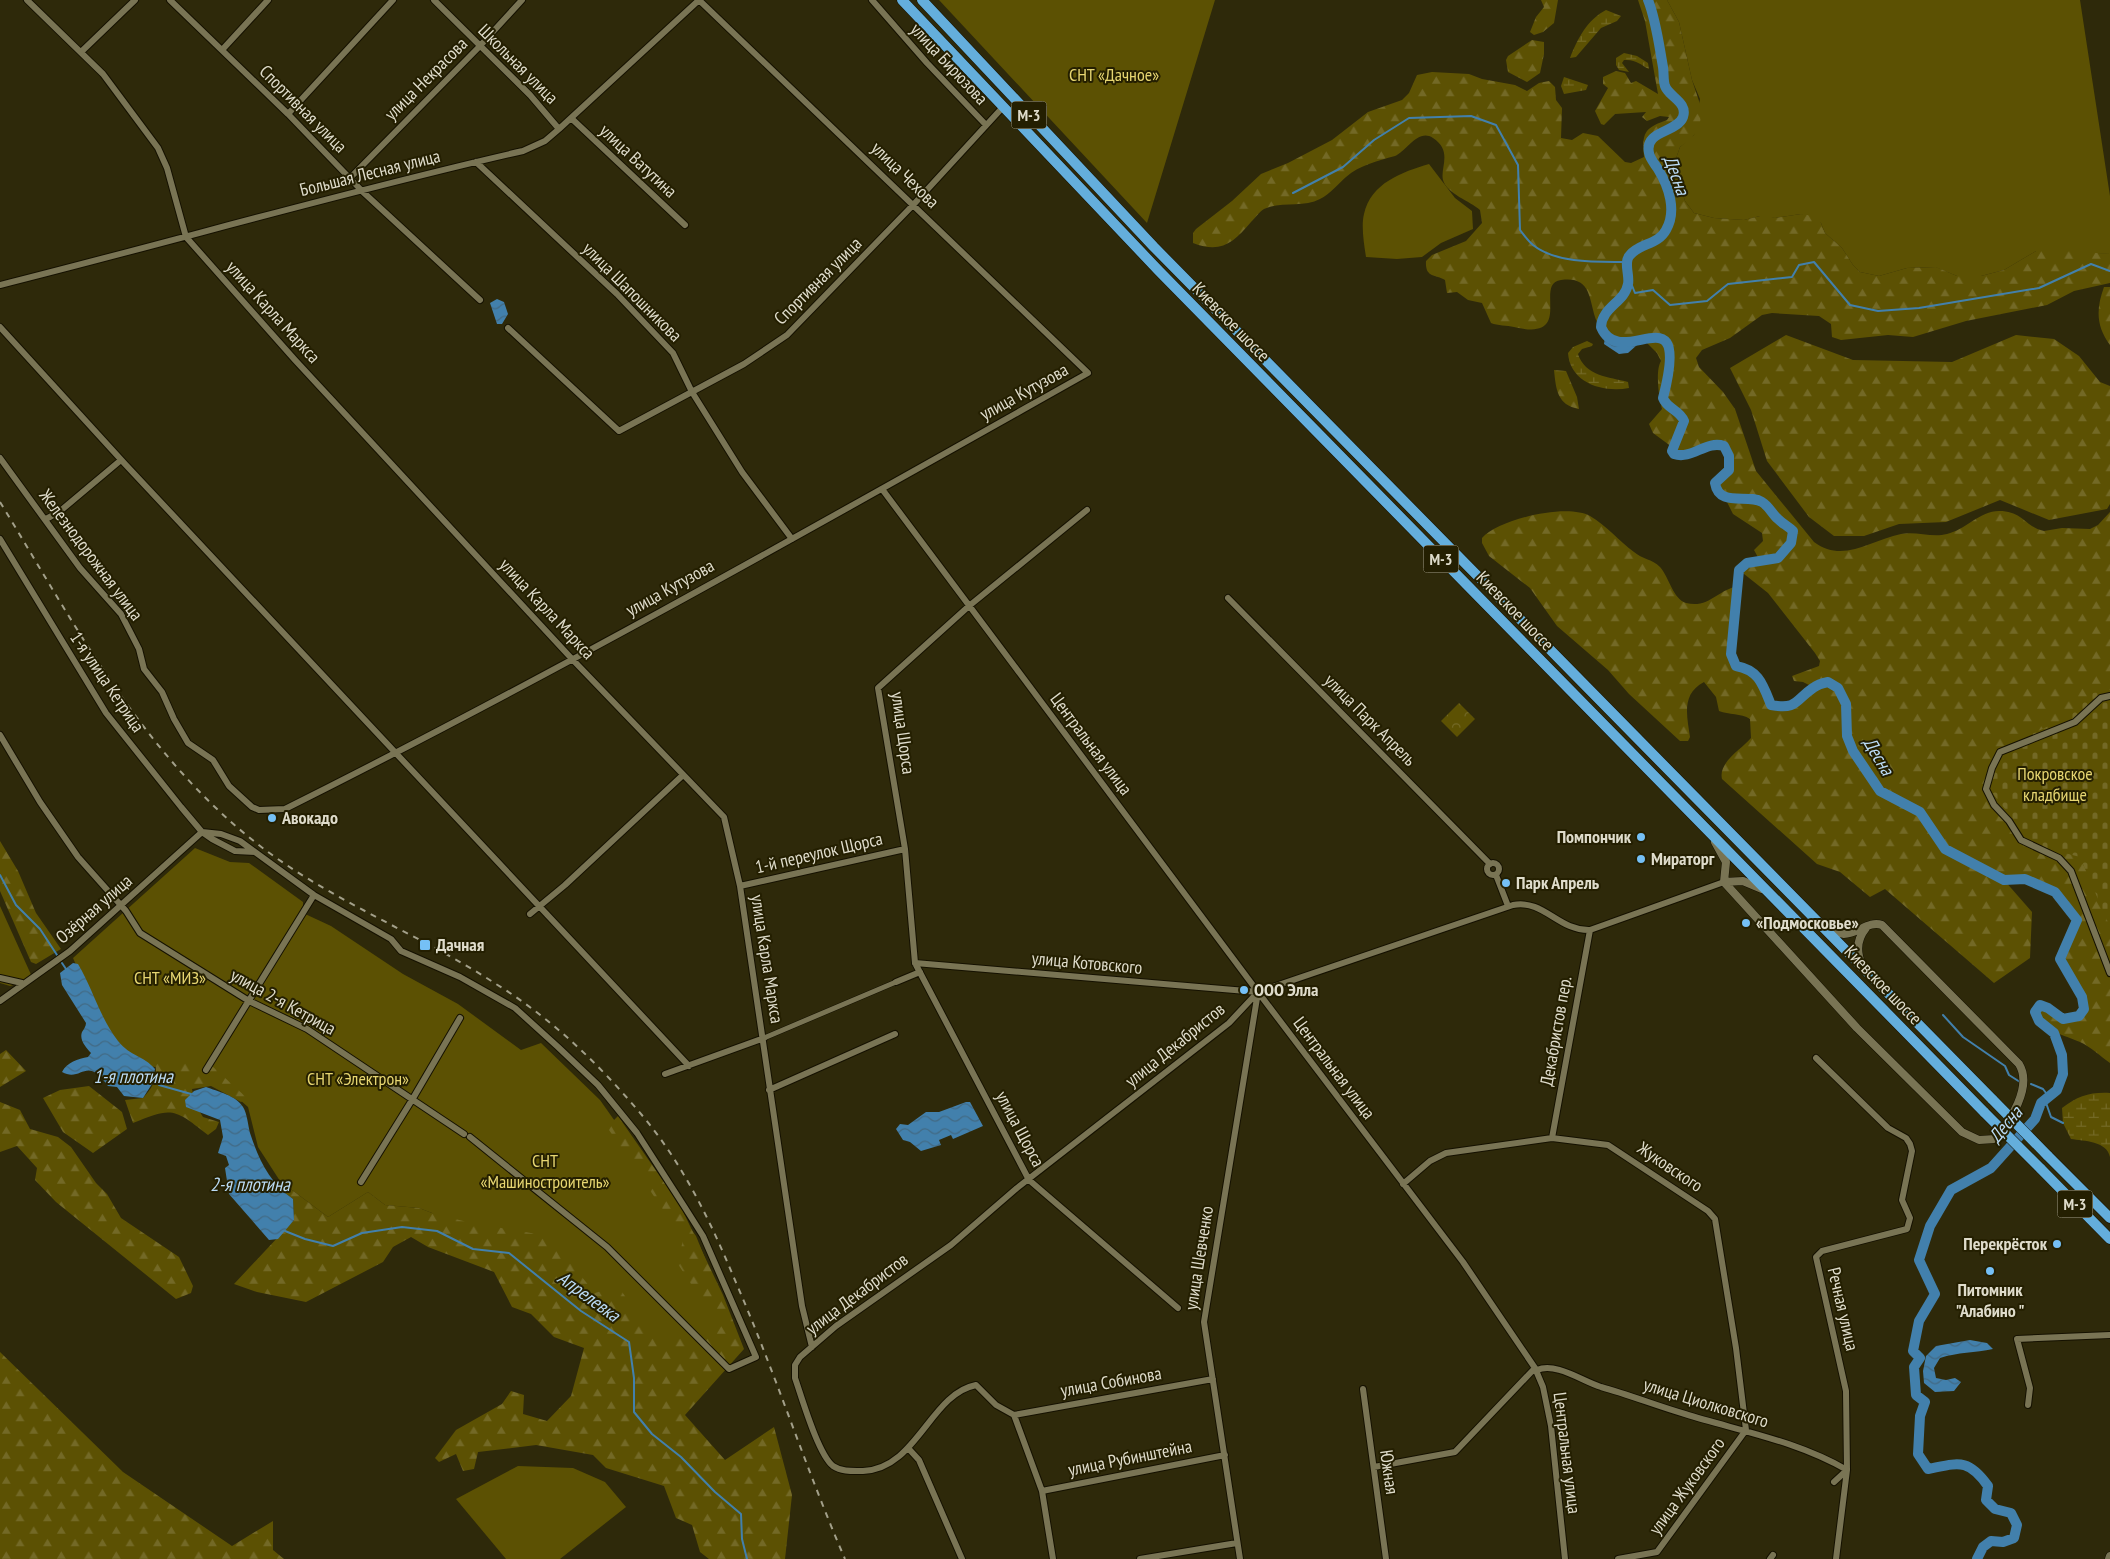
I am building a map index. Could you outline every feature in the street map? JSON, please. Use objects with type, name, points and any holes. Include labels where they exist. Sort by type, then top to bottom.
[{"type":"highway","name":"Киевское шоссе","points":[[902,0],[1166,278],[1707,831],[1773,895],[2110,1239]]},
{"type":"highway","name":"Киевское шоссе","points":[[922,0],[1154,247],[2110,1218]]},
{"type":"street","name":"улица Карла Маркса","points":[[27,0],[82,52],[122,99],[158,148],[167,168],[186,237],[295,360],[572,659],[724,817],[740,886],[764,1038],[802,1306],[812,1347]]},
{"type":"street","points":[[82,52],[135,0]]},
{"type":"street","name":"Спортивная улица","points":[[170,0],[288,114],[363,192],[480,300]]},
{"type":"street","points":[[222,50],[268,0]]},
{"type":"street","points":[[288,114],[393,0]]},
{"type":"street","name":"Школьная улица","points":[[434,0],[479,47],[530,95],[559,129]]},
{"type":"street","name":"улица Некрасова","points":[[350,178],[479,47],[522,0]]},
{"type":"street","name":"Большая Лесная улица","points":[[0,284],[186,237],[307,203],[363,192],[523,151],[545,141],[559,129],[699,0]]},
{"type":"street","name":"улица Чехова","points":[[699,0],[914,204],[1088,373]]},
{"type":"street","name":"улица Бирюзова","points":[[872,0],[927,63],[986,125]]},
{"type":"street","name":"Спортивная улица","points":[[508,328],[619,432],[744,364],[788,335],[914,204],[1003,107]]},
{"type":"street","name":"улица Ватутина","points":[[571,118],[685,225]]},
{"type":"street","name":"улица Шапошникова","points":[[476,162],[616,294],[673,353],[692,392],[742,472],[792,539]]},
{"type":"street","points":[[0,327],[121,460],[689,1066]]},
{"type":"street","name":"улица Кутузова","points":[[259,810],[285,809],[396,754],[792,539],[1088,373]]},
{"type":"street","name":"Железнодорожная улица","points":[[0,458],[80,568],[122,614],[139,649],[144,669],[162,692],[177,725],[188,743],[213,760],[238,796],[259,810]]},
{"type":"street","points":[[46,519],[59,512],[121,460]]},
{"type":"street","name":"Центральная улица","points":[[882,489],[1462,1262],[1536,1369],[1543,1386],[1551,1426],[1565,1559]]},
{"type":"street","name":"улица Щорса","points":[[1087,510],[970,606],[878,688],[906,849],[915,963],[1030,1180],[1178,1308]]},
{"type":"street","name":"1-я улица Кетрица","points":[[0,539],[106,714],[202,832],[230,849],[255,852]]},
{"type":"street","name":"улица Парк Апрель","points":[[1228,598],[1490,864],[1498,866],[1499,870],[1496,875],[1508,906]]},
{"type":"street","points":[[2110,696],[2100,698],[2075,722],[2000,752],[1992,768],[1986,789],[1994,805],[2009,821],[2021,840],[2059,858],[2071,870],[2110,973]]},
{"type":"street","name":"улица 2-я Кетрица","points":[[0,735],[40,802],[78,856],[121,907],[140,933],[248,1002],[307,1029],[467,1136],[607,1247],[729,1369],[756,1357],[703,1236],[637,1134],[598,1085],[515,1008],[460,976],[401,951],[391,939],[314,895]]},
{"type":"street","points":[[530,914],[683,775]]},
{"type":"street","points":[[1707,831],[1726,860],[1724,882]]},
{"type":"street","points":[[202,832],[231,837],[314,895],[206,1070]]},
{"type":"street","name":"Озёрная улица","points":[[0,1001],[22,983],[55,963],[121,907],[202,832]]},
{"type":"street","name":"1-й переулок Щорса","points":[[740,886],[906,849]]},
{"type":"street","points":[[1732,890],[1731,885],[1736,880]]},
{"type":"street","points":[[1590,930],[1724,882],[1736,880],[1749,882],[1773,895]]},
{"type":"street","points":[[1724,882],[1857,1028],[1962,1132],[1979,1140],[1995,1139],[2012,1113],[2021,1093],[2024,1078],[2020,1066],[1884,926],[1875,923],[1866,928],[1844,934],[1822,926]]},
{"type":"street","name":"улица Декабристов","points":[[908,1448],[892,1462],[871,1470],[844,1471],[833,1466],[824,1455],[795,1378],[796,1363],[836,1326],[951,1244],[1017,1188],[1030,1180],[1229,1023],[1258,992],[1508,906],[1523,903],[1534,905],[1570,928],[1590,930]]},
{"type":"street","points":[[1865,970],[1858,950],[1860,938],[1866,928]]},
{"type":"street","name":"Декабристов пер.","points":[[1552,1138],[1590,930]]},
{"type":"street","name":"улица Котовского","points":[[915,963],[1258,992]]},
{"type":"street","points":[[665,1074],[764,1038],[920,972]]},
{"type":"street","points":[[0,978],[22,983]]},
{"type":"street","name":"улица Шевченко","points":[[1240,1559],[1204,1322],[1258,992]]},
{"type":"street","points":[[361,1182],[460,1018]]},
{"type":"street","points":[[770,1090],[896,1034]]},
{"type":"street","name":"Речная улица","points":[[1816,1058],[1888,1128],[1906,1138],[1912,1151],[1902,1200],[1910,1218],[1907,1229],[1822,1251],[1816,1257],[1846,1390],[1847,1470],[1836,1559]]},
{"type":"street","name":"Жуковского","points":[[1404,1184],[1430,1161],[1446,1153],[1552,1138],[1608,1145],[1708,1211],[1715,1219],[1736,1348],[1746,1430]]},
{"type":"street","points":[[2028,1405],[2030,1388],[2017,1339],[2110,1335]]},
{"type":"street","name":"улица Циолковского","points":[[1536,1369],[1543,1367],[1558,1370],[1593,1385],[1684,1414],[1746,1430],[1824,1457],[1847,1470]]},
{"type":"street","points":[[1374,1467],[1455,1452],[1536,1369]]},
{"type":"street","name":"улица Собинова","points":[[1014,1415],[1213,1379]]},
{"type":"street","points":[[962,1559],[919,1460],[908,1448],[943,1406],[969,1386],[976,1385],[996,1405],[1014,1415],[1042,1491],[1053,1559]]},
{"type":"street","name":"Южная","points":[[1363,1389],[1386,1559]]},
{"type":"street","name":"улица Жуковского","points":[[1618,1559],[1657,1552],[1746,1430]]},
{"type":"street","name":"улица Рубинштейна","points":[[1042,1491],[1225,1455]]},
{"type":"street","points":[[1834,1482],[1847,1470]]},
{"type":"street","points":[[1140,1559],[1238,1543]]},
{"type":"green space","name":"СНТ «Дачное»","points":[[939,0],[1215,0],[1147,223]]},
{"type":"green space","points":[[1541,0],[1558,0],[1554,23],[1543,32],[1534,35],[1530,32],[1536,17],[1544,7]]},
{"type":"green space","points":[[1638,0],[1667,0],[1679,22],[1692,80],[1702,110],[1699,128],[1691,139],[1680,147],[1674,164],[1685,201],[1694,213],[1714,218],[1744,220],[1764,215],[1775,218],[1801,214],[1814,216],[1821,223],[1825,233],[1842,248],[1860,272],[1879,276],[1907,268],[1936,267],[1957,276],[1981,276],[2004,270],[2036,251],[2058,250],[2110,254],[2110,283],[2074,291],[2047,305],[1966,321],[1913,337],[1888,335],[1841,340],[1832,337],[1831,324],[1819,316],[1772,313],[1762,315],[1730,338],[1702,350],[1696,358],[1699,367],[1723,392],[1735,409],[1756,471],[1814,542],[1825,548],[1846,551],[1907,533],[1947,534],[1960,529],[1985,514],[1999,511],[2019,516],[2032,526],[2044,531],[2062,528],[2090,529],[2098,525],[2110,512],[2110,1063],[2084,1044],[2048,1028],[2038,1019],[2035,1012],[2040,1005],[2048,1008],[2063,1019],[2079,1016],[2084,1009],[2082,997],[2060,959],[2077,920],[2055,892],[2025,879],[2004,880],[2032,912],[2030,958],[1994,983],[1885,889],[1870,897],[1840,872],[1817,864],[1722,779],[1722,773],[1727,761],[1751,738],[1750,719],[1719,711],[1716,697],[1704,682],[1692,693],[1687,706],[1690,737],[1688,741],[1680,741],[1629,694],[1608,670],[1557,626],[1530,588],[1489,556],[1482,543],[1482,538],[1491,531],[1518,519],[1550,512],[1566,511],[1579,512],[1590,516],[1602,524],[1628,548],[1660,567],[1674,592],[1686,603],[1701,603],[1739,586],[1731,654],[1736,666],[1750,671],[1759,680],[1771,705],[1784,706],[1795,703],[1813,687],[1803,682],[1794,681],[1792,676],[1819,666],[1820,661],[1815,653],[1768,593],[1739,570],[1747,563],[1760,561],[1754,550],[1763,541],[1762,533],[1733,514],[1724,496],[1715,486],[1715,483],[1729,470],[1726,449],[1719,445],[1712,445],[1691,453],[1678,455],[1672,451],[1672,447],[1653,433],[1649,424],[1662,409],[1658,378],[1661,361],[1657,353],[1647,343],[1647,338],[1618,342],[1606,336],[1596,319],[1587,290],[1578,281],[1561,280],[1553,283],[1549,320],[1544,326],[1533,329],[1491,323],[1482,303],[1468,300],[1457,292],[1447,293],[1445,280],[1429,273],[1426,261],[1432,255],[1466,241],[1482,223],[1480,210],[1445,185],[1443,180],[1444,154],[1443,148],[1439,143],[1433,138],[1422,136],[1417,138],[1399,154],[1357,169],[1320,199],[1313,202],[1278,205],[1264,209],[1238,236],[1226,245],[1211,247],[1193,243],[1193,233],[1196,229],[1232,201],[1261,174],[1288,163],[1332,140],[1368,112],[1402,100],[1409,93],[1417,75],[1432,72],[1469,74],[1482,79],[1515,85],[1527,91],[1539,83],[1549,81],[1555,87],[1556,100],[1562,108],[1561,138],[1572,140],[1583,133],[1598,136],[1625,162],[1631,163],[1644,157],[1644,137],[1646,133],[1653,126],[1667,120],[1669,117],[1660,116],[1647,121],[1642,117],[1646,112],[1615,114],[1604,125],[1601,124],[1595,111],[1608,88],[1603,84],[1603,77],[1616,71],[1625,73],[1631,83],[1636,81],[1658,94],[1645,21]]},
{"type":"green space","points":[[1667,0],[2080,0],[2110,196],[2110,254],[2036,251],[2004,270],[1981,276],[1957,276],[1935,267],[1907,268],[1879,276],[1860,272],[1842,248],[1825,233],[1821,223],[1801,214],[1775,218],[1760,216],[1744,220],[1714,218],[1694,213],[1685,201],[1674,164],[1680,147],[1694,135],[1700,99],[1692,80],[1679,22]]},
{"type":"green space","points":[[1606,10],[1621,16],[1617,21],[1601,28],[1576,57],[1570,58],[1576,43],[1588,24]]},
{"type":"green space","points":[[1532,40],[1544,42],[1544,54],[1540,73],[1527,82],[1508,72],[1506,60],[1508,56]]},
{"type":"green space","points":[[1624,53],[1637,56],[1648,63],[1649,69],[1635,61],[1624,60],[1622,63],[1629,72],[1619,70],[1616,65],[1616,58]]},
{"type":"green space","points":[[1564,77],[1588,85],[1586,90],[1564,94],[1561,86]]},
{"type":"green space","points":[[1429,164],[1455,198],[1472,211],[1473,229],[1441,243],[1422,257],[1397,259],[1366,257],[1363,219],[1373,194],[1398,175]]},
{"type":"green space","points":[[2104,287],[2110,287],[2110,345],[2102,331],[2099,317]]},
{"type":"green space","points":[[1786,335],[1853,360],[1952,362],[2016,335],[2054,339],[2079,356],[2100,382],[2110,386],[2110,504],[2107,509],[2049,520],[2000,500],[1946,522],[1899,524],[1864,536],[1834,536],[1809,517],[1767,461],[1751,410],[1730,368]]},
{"type":"green space","points":[[1587,341],[1593,344],[1592,346],[1582,349],[1578,354],[1586,367],[1606,377],[1628,382],[1629,388],[1609,389],[1590,384],[1581,379],[1570,363],[1568,353],[1573,347]]},
{"type":"green space","points":[[1554,370],[1566,371],[1577,397],[1579,409],[1566,404],[1562,400],[1557,390]]},
{"type":"green space","name":"Покровское кладбище","points":[[2107,689],[2110,690],[2110,927],[2080,857],[2034,845],[1993,794],[1989,777],[2009,744],[2069,717],[2093,693]]},
{"type":"green space","points":[[1459,703],[1475,719],[1457,737],[1441,721]]},
{"type":"green space","points":[[0,841],[18,871],[36,913],[61,949],[36,964],[31,962],[0,891]]},
{"type":"green space","points":[[195,848],[230,862],[249,863],[303,902],[303,913],[331,926],[403,974],[458,1004],[521,1050],[541,1043],[600,1100],[696,1236],[731,1322],[673,1393],[432,1213],[419,1208],[385,1205],[368,1192],[328,1217],[280,1181],[258,1147],[248,1107],[206,1070],[179,1070],[147,1066],[130,1061],[103,1027],[73,958]]},
{"type":"green space","points":[[0,906],[33,979],[10,986],[0,983]]},
{"type":"green space","points":[[6,1050],[26,1071],[0,1087],[0,1054]]},
{"type":"green space","points":[[173,1059],[191,1064],[212,1066],[248,1099],[241,1102],[211,1086],[192,1089],[195,1104],[203,1117],[219,1122],[216,1129],[208,1135],[188,1120],[173,1113],[157,1114],[133,1123],[125,1100],[143,1098],[147,1094],[155,1077],[155,1061]]},
{"type":"green space","points":[[89,1086],[122,1112],[127,1129],[93,1153],[63,1132],[43,1098],[60,1090]]},
{"type":"green space","points":[[2096,1093],[2110,1093],[2110,1157],[2108,1152],[2100,1145],[2071,1139],[2063,1123],[2062,1108],[2073,1100],[2084,1096]]},
{"type":"green space","points":[[0,1102],[20,1110],[30,1129],[58,1137],[71,1147],[96,1183],[107,1194],[121,1218],[179,1257],[193,1286],[191,1293],[176,1299],[56,1202],[35,1180],[37,1168],[17,1146],[0,1152]]},
{"type":"green space","points":[[618,1116],[680,1205],[723,1295],[744,1349],[685,1415],[725,1460],[774,1427],[792,1495],[785,1559],[709,1559],[700,1552],[692,1525],[676,1518],[664,1486],[606,1468],[593,1455],[536,1445],[478,1452],[474,1469],[463,1471],[456,1454],[439,1462],[435,1458],[456,1430],[502,1404],[511,1391],[524,1395],[523,1414],[547,1421],[571,1396],[584,1348],[554,1337],[531,1314],[512,1307],[494,1272],[428,1247],[411,1237],[393,1247],[383,1262],[306,1302],[257,1292],[234,1284],[294,1220],[293,1199],[278,1188],[280,1181],[328,1217],[368,1192],[385,1205],[419,1208],[467,1222],[548,1236],[595,1293],[618,1286],[660,1347],[685,1324],[703,1337],[717,1324],[678,1264],[683,1239],[607,1127]]},
{"type":"green space","points":[[0,1352],[123,1472],[232,1546],[273,1521],[273,1550],[284,1559],[0,1559]]},
{"type":"green space","points":[[518,1466],[573,1468],[605,1482],[626,1507],[560,1559],[506,1559],[456,1499]]},
{"type":"water","points":[[497,299],[504,302],[508,314],[502,324],[497,324],[490,303]]},
{"type":"water","points":[[1605,336],[1618,342],[1637,340],[1637,345],[1628,353],[1619,354],[1604,344]]},
{"type":"water","name":"1-я плотина","points":[[73,963],[78,964],[106,1023],[118,1041],[155,1069],[152,1084],[143,1098],[124,1096],[117,1087],[108,1086],[101,1077],[89,1070],[75,1074],[62,1072],[70,1063],[88,1057],[91,1053],[81,1038],[86,1023],[62,985],[60,973]]},
{"type":"water","name":"2-я плотина","points":[[206,1087],[226,1094],[240,1103],[246,1112],[253,1143],[261,1161],[271,1178],[293,1199],[294,1220],[278,1239],[269,1240],[229,1194],[225,1168],[229,1165],[226,1156],[218,1153],[223,1137],[220,1120],[186,1107],[185,1100],[194,1091]]},
{"type":"water","points":[[970,1102],[983,1126],[953,1139],[951,1135],[939,1140],[941,1145],[921,1151],[910,1142],[903,1140],[896,1129],[900,1124],[908,1125],[926,1112],[939,1112]]},
{"type":"water","points":[[1970,1340],[1987,1343],[1993,1349],[1940,1358],[1934,1368],[1936,1378],[1946,1380],[1955,1378],[1961,1382],[1954,1391],[1935,1392],[1924,1383],[1923,1371],[1926,1356],[1936,1346]]},
{"type":"waterway","name":"Десна","points":[[1648,0],[1657,33],[1665,86],[1681,104],[1684,112],[1680,122],[1656,136],[1651,140],[1649,146],[1650,157],[1662,176],[1668,191],[1671,215],[1663,235],[1634,251],[1628,258],[1628,284],[1626,290],[1623,296],[1605,314],[1601,327],[1611,339],[1623,342],[1650,338],[1661,339],[1668,346],[1669,365],[1663,398],[1667,405],[1680,414],[1684,421],[1672,451],[1674,454],[1681,455],[1711,446],[1724,446],[1729,456],[1729,470],[1715,483],[1718,491],[1728,498],[1762,502],[1793,531],[1791,543],[1778,558],[1747,563],[1739,570],[1731,654],[1736,666],[1744,668],[1755,675],[1771,705],[1791,705],[1807,692],[1826,682],[1838,688],[1846,704],[1847,736],[1853,751],[1880,791],[1920,812],[1945,849],[2004,880],[2025,879],[2055,892],[2077,920],[2060,959],[2082,997],[2084,1009],[2079,1016],[2063,1019],[2048,1008],[2040,1005],[2035,1012],[2039,1021],[2054,1033],[2062,1055],[2063,1074],[2057,1090],[2041,1103],[2035,1119],[1991,1168],[1951,1190],[1930,1226],[1919,1260],[1935,1294],[1919,1321],[1913,1351],[1920,1358],[1914,1367],[1916,1395],[1925,1402],[1920,1416],[1918,1454],[1928,1469],[1955,1464],[1975,1471],[1988,1486],[1986,1500],[1995,1509],[2011,1513],[2017,1525],[2014,1538],[2003,1542],[1991,1541],[1983,1547],[1977,1559]]},
{"type":"waterway","points":[[1293,193],[1343,167],[1374,140],[1409,118],[1471,116],[1496,125],[1518,165],[1520,230],[1531,243],[1543,251],[1566,259],[1591,262],[1627,262]]},
{"type":"waterway","points":[[1629,278],[1635,293],[1653,290],[1670,305],[1707,301],[1728,284],[1792,277],[1799,265],[1814,262],[1850,305],[1878,311],[1919,308],[2039,288],[2091,264],[2110,271]]},
{"type":"waterway","name":"Апрелевка","points":[[0,875],[16,905],[40,929],[57,955]]},
{"type":"waterway","points":[[62,963],[66,969]]},
{"type":"waterway","points":[[1943,1015],[1963,1037],[2005,1066],[2009,1075],[2020,1082]]},
{"type":"waterway","points":[[2031,1084],[2043,1089],[2049,1097]]},
{"type":"waterway","name":"Апрелевка","points":[[159,1085],[191,1094]]},
{"type":"waterway","points":[[2045,1100],[2051,1117],[2063,1123]]},
{"type":"waterway","name":"Апрелевка","points":[[285,1231],[305,1239],[333,1246],[362,1233],[402,1227],[437,1231],[473,1249],[509,1253],[581,1311],[629,1342],[634,1378],[634,1412],[652,1434],[681,1457],[715,1492],[741,1514],[742,1539],[747,1559]]},
{"type":"railway","points":[[0,502],[112,684],[177,768],[214,807],[283,863],[343,899],[436,948],[496,984],[538,1013],[577,1046],[613,1082],[646,1120],[686,1178],[718,1242],[751,1319],[845,1559]]},
{"type":"place","name":"Авокадо","points":[[272,818]]},
{"type":"place","name":"Помпончик","points":[[1641,837]]},
{"type":"place","name":"Мираторг","points":[[1641,859]]},
{"type":"place","name":"Парк Апрель","points":[[1506,883]]},
{"type":"place","name":"«Подмосковье»","points":[[1746,923]]},
{"type":"place","name":"Дачная","points":[[425,945]]},
{"type":"place","name":"ООО Элла","points":[[1244,990]]},
{"type":"place","name":"Перекрёсток","points":[[2057,1244]]},
{"type":"place","name":"Питомник \"Алабино \"","points":[[1990,1271]]},
{"type":"park label","name":"СНТ «МИЗ»","points":[[170,978]]},
{"type":"park label","name":"СНТ «Электрон»","points":[[358,1079]]},
{"type":"park label","name":"СНТ «Машиностроитель»","points":[[545,1171]]}]
